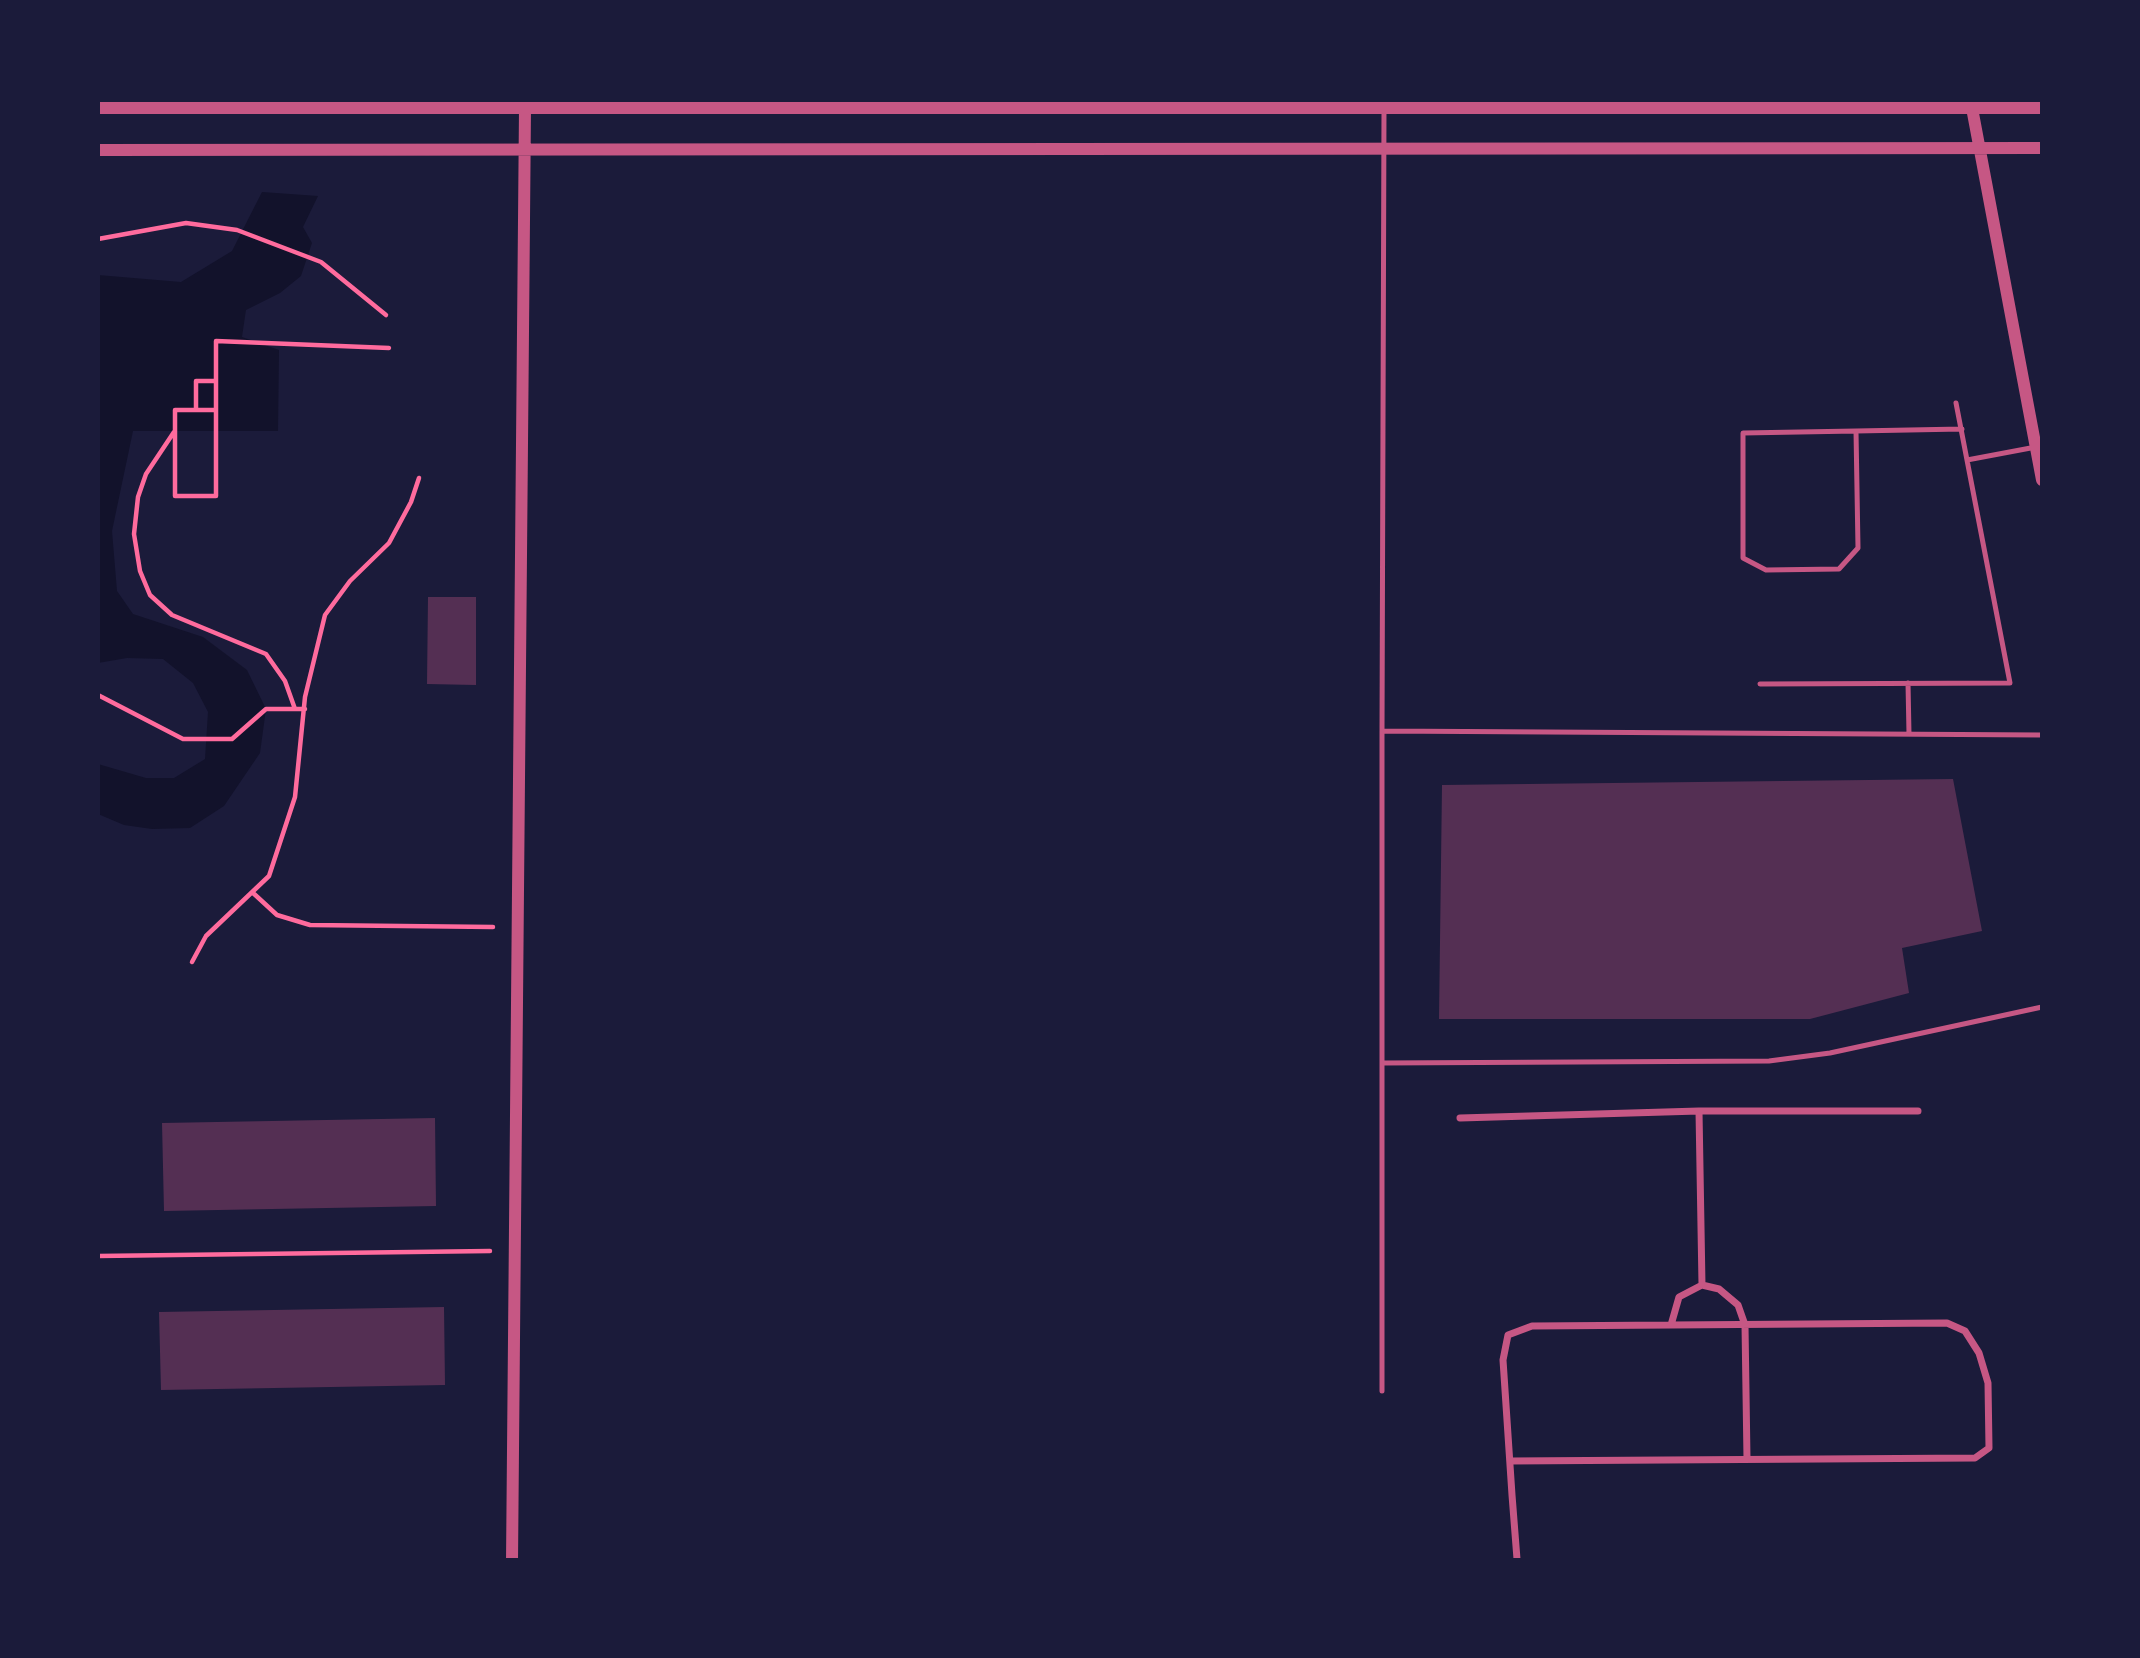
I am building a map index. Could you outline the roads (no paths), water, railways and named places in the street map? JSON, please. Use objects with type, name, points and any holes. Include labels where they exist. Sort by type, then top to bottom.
[{"type":"street","points":[[98,108],[2042,108]]},
{"type":"street","points":[[512,1560],[525,108]]},
{"type":"street","points":[[1972,108],[2042,480]]},
{"type":"street","points":[[98,150],[2042,148]]},
{"type":"street","points":[[1460,1118],[1699,1111],[1918,1111]]},
{"type":"street","points":[[1699,1111],[1702,1285]]},
{"type":"street","points":[[1671,1325],[1679,1297],[1702,1285],[1719,1289],[1738,1305],[1745,1325],[1747,1460]]},
{"type":"street","points":[[1510,1461],[1975,1458],[1989,1448],[1988,1383],[1979,1353],[1965,1331],[1947,1323],[1532,1326],[1508,1335],[1503,1360],[1510,1461],[1517,1559]]},
{"type":"lane","points":[[1382,1391],[1384,108]]},
{"type":"lane","points":[[1760,684],[2010,683],[1956,403]]},
{"type":"lane","points":[[1856,431],[1858,548],[1839,569],[1766,570],[1743,558],[1743,433],[1962,429]]},
{"type":"lane","points":[[1967,460],[2036,447]]},
{"type":"lane","points":[[1908,683],[1909,734]]},
{"type":"lane","points":[[1382,731],[2042,735]]},
{"type":"lane","points":[[1383,1063],[1769,1061],[1829,1053],[2042,1007]]}]
